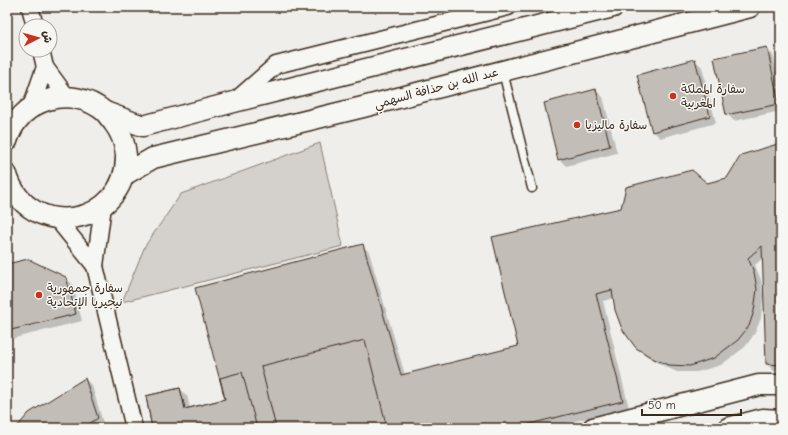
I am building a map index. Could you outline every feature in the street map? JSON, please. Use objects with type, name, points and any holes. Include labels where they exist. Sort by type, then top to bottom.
[{"type":"street","points":[[30,7],[33,18]]},
{"type":"street","points":[[234,102],[276,64],[508,7]]},
{"type":"street","points":[[8,136],[19,118],[31,107],[47,100],[67,97],[87,101],[105,112],[143,126],[613,7]]},
{"type":"street","name":"عبد الله بن حذافة السهمي","points":[[124,175],[153,158],[363,107],[750,7]]},
{"type":"street","points":[[43,58],[45,67],[67,97]]},
{"type":"street","points":[[31,107],[45,67]]},
{"type":"street","points":[[7,175],[14,200],[38,213],[57,219],[73,219],[89,214],[103,206],[113,195],[124,175],[126,155],[118,128],[105,112]]},
{"type":"street","points":[[103,206],[94,266],[134,428]]},
{"type":"street","points":[[57,219],[94,266]]},
{"type":"street","points":[[593,428],[759,385],[781,386]]},
{"type":"street","points":[[728,428],[763,419],[781,420]]},
{"type":"lane","points":[[503,71],[532,188]]},
{"type":"shaded area","points":[[320,143],[343,246],[122,302],[145,246],[181,194]]},
{"type":"building","points":[[767,47],[779,104],[726,115],[714,58]]},
{"type":"building","name":"سفارة المملكة المغربية","points":[[695,59],[710,116],[652,132],[637,75]]},
{"type":"building","name":"سفارة ماليزيا","points":[[596,89],[610,146],[558,160],[544,103]]},
{"type":"building","points":[[781,143],[781,365],[766,364],[762,246],[748,258],[754,272],[757,289],[754,311],[749,326],[738,340],[714,358],[690,366],[669,365],[654,359],[636,348],[622,329],[615,310],[612,290],[596,294],[623,401],[513,428],[152,428],[146,396],[180,388],[185,409],[225,399],[195,288],[363,244],[401,375],[518,346],[492,237],[621,208],[626,187],[692,170],[707,183],[727,178],[741,155]]},
{"type":"building","name":"سفارة جمهورية نيجيريا الإتحادية","points":[[28,259],[66,277],[76,314],[7,331],[7,264]]},
{"type":"building","points":[[365,340],[387,428],[276,428],[261,366]]},
{"type":"building","points":[[242,372],[257,428],[152,428],[146,396],[180,388],[185,409],[225,399],[220,378]]},
{"type":"building","points":[[85,378],[98,418],[83,428],[16,428],[29,413]]},
{"type":"place","name":"سفارة المملكة المغربية","points":[[673,96]]},
{"type":"place","name":"سفارة ماليزيا","points":[[577,125]]},
{"type":"place","name":"سفارة جمهورية نيجيريا الإتحادية","points":[[39,295]]}]
